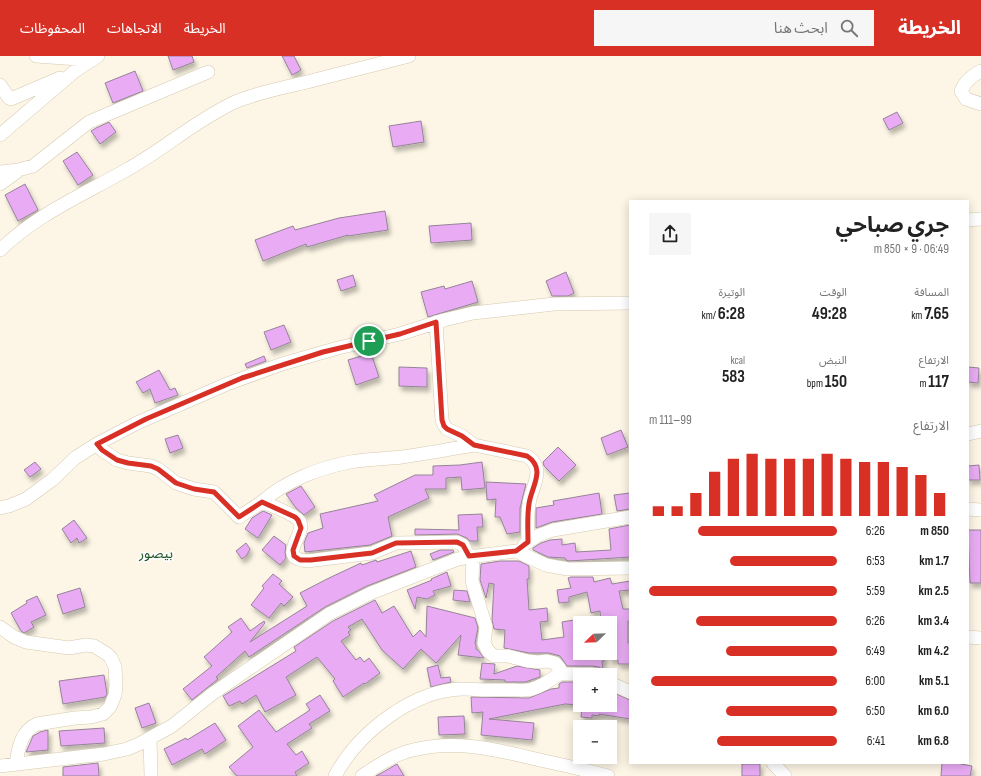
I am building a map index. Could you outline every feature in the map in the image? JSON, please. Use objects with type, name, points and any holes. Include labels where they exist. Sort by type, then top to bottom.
[{"type":"street","points":[[36,56],[95,58]]},
{"type":"street","points":[[0,250],[15,235],[64,203],[128,169],[199,121],[234,102],[277,89],[409,56]]},
{"type":"street","points":[[0,135],[75,71],[95,58]]},
{"type":"street","points":[[0,85],[11,99],[75,71]]},
{"type":"street","points":[[981,71],[971,77],[963,85],[962,91],[966,99],[981,104]]},
{"type":"street","points":[[0,172],[18,170],[33,166],[40,162],[88,122],[208,72]]},
{"type":"street","points":[[0,184],[18,170]]},
{"type":"street","points":[[969,220],[981,219]]},
{"type":"street","points":[[0,508],[17,503],[35,493],[75,458],[97,444],[146,419],[242,378],[323,352],[400,334],[462,315],[484,311],[553,304],[629,303]]},
{"type":"street","points":[[436,322],[443,423],[449,431],[462,436],[474,445]]},
{"type":"street","points":[[969,434],[981,430]]},
{"type":"street","points":[[97,444],[102,450],[117,460],[151,466],[158,469],[176,483],[194,489],[214,492],[239,517],[292,482],[337,465],[350,462],[414,455],[474,445],[521,454],[532,459],[538,473],[529,504],[528,542]]},
{"type":"street","points":[[262,502],[289,514],[298,520],[301,528],[293,550],[294,556],[300,560],[372,553],[396,543],[457,542],[463,545],[471,556],[472,581],[486,627],[484,644],[488,651],[494,656],[508,656],[538,662],[547,661],[555,663],[560,669],[559,674]]},
{"type":"street","points":[[0,766],[104,754],[127,749],[150,739],[177,722],[212,694],[329,614],[377,591],[450,562],[471,556],[516,551],[541,534],[553,530],[629,517]]},
{"type":"street","points":[[516,551],[546,565],[568,569],[629,568]]},
{"type":"street","points":[[0,627],[14,637],[26,642],[69,648],[86,645],[94,646],[111,658],[116,673],[115,695],[107,711],[97,716],[37,724],[31,727],[24,735],[16,764]]},
{"type":"street","points":[[969,637],[981,638]]},
{"type":"street","points":[[334,776],[342,762],[354,747],[371,730],[403,708],[424,697],[443,691],[462,689],[531,690],[559,674],[573,674]]},
{"type":"street","points":[[617,687],[629,692]]},
{"type":"street","points":[[150,739],[151,776]]},
{"type":"street","points":[[362,776],[400,754],[428,747],[454,745],[505,751],[608,776]]},
{"type":"street","points":[[774,764],[785,776]]},
{"type":"building","points":[[168,56],[192,56],[194,62],[173,70]]},
{"type":"building","points":[[282,56],[294,56],[301,70],[292,75]]},
{"type":"building","points":[[135,71],[143,91],[113,103],[105,83]]},
{"type":"building","points":[[897,112],[903,123],[889,130],[883,119]]},
{"type":"building","points":[[421,121],[424,142],[393,147],[389,126]]},
{"type":"building","points":[[109,122],[116,132],[100,144],[91,131]]},
{"type":"building","points":[[77,152],[93,175],[78,185],[63,161]]},
{"type":"building","points":[[25,184],[38,210],[18,221],[5,195]]},
{"type":"building","points":[[385,211],[388,230],[348,235],[307,247],[306,244],[263,261],[255,240],[293,226],[295,230],[339,218]]},
{"type":"building","points":[[471,223],[472,240],[431,243],[429,226]]},
{"type":"building","points":[[566,272],[574,293],[568,296],[552,296],[546,281]]},
{"type":"building","points":[[353,275],[356,286],[341,291],[337,280]]},
{"type":"building","points":[[472,281],[478,302],[428,317],[421,292],[444,286],[445,289]]},
{"type":"building","points":[[284,325],[291,342],[271,350],[264,332]]},
{"type":"building","points":[[371,353],[379,377],[356,385],[348,360]]},
{"type":"building","points":[[264,356],[266,361],[247,368],[245,364]]},
{"type":"building","points":[[399,367],[427,368],[427,387],[399,386]]},
{"type":"building","points":[[969,367],[979,368],[978,383],[969,382]]},
{"type":"building","points":[[159,370],[170,390],[175,388],[178,395],[155,403],[150,389],[143,393],[136,382]]},
{"type":"building","points":[[621,430],[628,447],[607,455],[601,438]]},
{"type":"building","points":[[178,435],[183,448],[170,453],[165,439]]},
{"type":"building","points":[[558,447],[576,465],[559,481],[544,466],[543,462]]},
{"type":"building","points":[[35,462],[41,469],[30,477],[24,470]]},
{"type":"building","points":[[482,462],[485,488],[462,490],[461,477],[446,478],[446,489],[425,489],[429,498],[388,517],[392,536],[370,545],[305,552],[304,543],[308,533],[323,528],[320,514],[378,501],[374,495],[415,475],[433,475],[433,466],[460,465]]},
{"type":"building","points":[[979,465],[980,480],[969,480],[969,466]]},
{"type":"building","points":[[486,482],[526,484],[520,508],[520,532],[507,534],[500,517],[495,517],[496,499],[487,500]]},
{"type":"building","points":[[301,486],[315,507],[304,515],[296,508],[286,494]]},
{"type":"building","points":[[599,493],[602,514],[552,522],[536,528],[536,508],[554,505],[553,501]]},
{"type":"building","points":[[629,493],[629,509],[617,511],[614,495]]},
{"type":"building","points":[[263,511],[272,515],[258,538],[245,529],[252,518]]},
{"type":"building","points":[[482,514],[483,527],[477,527],[478,541],[470,541],[467,538],[457,534],[415,535],[415,529],[459,530],[458,515]]},
{"type":"building","points":[[74,520],[87,538],[79,543],[77,538],[71,543],[62,529]]},
{"type":"building","points":[[629,525],[629,557],[569,561],[565,558],[548,557],[533,550],[533,548],[541,543],[550,540],[562,539],[562,545],[575,543],[576,552],[611,550],[609,529]]},
{"type":"building","points":[[969,530],[981,530],[981,583],[970,583]]},
{"type":"building","points":[[274,536],[286,545],[286,558],[280,565],[262,550]]},
{"type":"building","points":[[246,543],[250,549],[247,555],[242,559],[236,551]]},
{"type":"building","points":[[440,550],[453,550],[454,552],[433,560],[430,554]]},
{"type":"building","points":[[411,551],[416,567],[367,586],[325,607],[249,657],[245,651],[216,677],[218,679],[192,700],[183,689],[212,666],[204,657],[232,632],[228,627],[241,618],[250,631],[264,621],[265,623],[250,642],[307,606],[300,593],[361,563],[362,565],[376,560],[377,562]]},
{"type":"building","points":[[500,561],[519,561],[529,566],[529,579],[527,579],[529,610],[547,608],[548,621],[540,622],[542,640],[564,637],[562,622],[573,620],[573,660],[604,660],[602,661],[603,668],[592,666],[567,666],[560,656],[549,653],[529,653],[504,648],[505,630],[494,629],[492,620],[494,584],[489,583],[486,598],[480,580],[481,564]]},
{"type":"building","points":[[447,572],[451,586],[433,591],[435,595],[427,599],[417,597],[415,609],[407,590]]},
{"type":"building","points":[[273,574],[282,581],[279,584],[293,597],[284,606],[281,603],[269,618],[251,605],[264,588],[262,586]]},
{"type":"building","points":[[571,577],[593,577],[594,582],[610,578],[612,584],[629,581],[629,590],[619,591],[623,609],[629,609],[629,664],[618,664],[617,616],[600,616],[600,611],[591,613],[587,592],[569,597],[569,602],[559,603],[557,590],[571,588],[568,578]]},
{"type":"building","points":[[80,588],[85,607],[63,614],[57,595]]},
{"type":"building","points":[[454,590],[467,591],[470,602],[453,600]]},
{"type":"building","points":[[37,596],[46,615],[31,622],[34,627],[24,633],[21,631],[11,613],[27,603],[26,601]]},
{"type":"building","points":[[375,600],[382,613],[394,606],[413,637],[420,630],[426,637],[427,606],[475,618],[478,628],[475,643],[476,649],[484,658],[458,655],[461,635],[436,663],[421,649],[403,669],[382,650],[362,619],[348,627],[351,630],[348,632],[350,635],[341,641],[356,660],[360,657],[364,662],[369,658],[380,673],[365,684],[364,683],[343,697],[333,681],[335,679],[317,657],[286,677],[296,695],[265,712],[256,695],[242,704],[240,701],[229,706],[223,696],[296,651],[294,647],[333,621]]},
{"type":"building","points":[[482,663],[495,664],[494,674],[517,666],[540,670],[540,677],[525,682],[505,682],[505,680],[480,679]]},
{"type":"building","points":[[438,665],[441,678],[450,677],[451,682],[431,687],[427,668]]},
{"type":"building","points":[[104,675],[107,694],[105,697],[63,704],[59,681]]},
{"type":"building","points":[[562,682],[573,682],[573,705],[565,704],[489,719],[534,723],[532,740],[481,735],[483,712],[472,713],[471,697],[529,698],[551,689],[559,688],[559,684]]},
{"type":"building","points":[[617,694],[629,700],[629,719],[599,714],[599,716],[592,715],[592,718],[581,717],[581,712],[617,712]]},
{"type":"building","points":[[320,695],[330,711],[309,724],[312,728],[287,744],[296,755],[302,751],[309,763],[295,772],[297,776],[237,776],[229,767],[253,747],[238,726],[259,710],[276,732],[310,710],[306,704]]},
{"type":"building","points":[[149,703],[156,723],[142,728],[135,708]]},
{"type":"building","points":[[464,716],[465,734],[439,735],[438,717]]},
{"type":"building","points":[[215,723],[226,740],[205,754],[202,749],[172,765],[164,749],[186,738],[187,740]]},
{"type":"building","points":[[104,728],[105,743],[61,746],[59,731]]},
{"type":"building","points":[[48,730],[48,750],[26,752],[33,736]]},
{"type":"building","points":[[98,763],[99,776],[63,776],[63,767]]},
{"type":"building","points":[[397,764],[404,776],[376,776],[385,771]]},
{"type":"building","points":[[742,764],[760,764],[760,776],[742,776]]},
{"type":"building","points":[[942,764],[961,764],[972,766],[970,776],[941,776]]},
{"type":"district","name":"بيصور","points":[[156,553]]},
{"type":"route","points":[[436,322],[442,420],[444,426],[449,431],[464,437],[474,445],[521,454],[532,459],[538,473],[529,504],[528,542],[516,551],[469,556],[463,545],[457,542],[393,543],[372,553],[307,561],[300,560],[294,556],[293,553],[293,547],[301,528],[301,524],[295,517],[262,502],[239,517],[214,492],[194,489],[176,483],[170,480],[158,469],[151,466],[117,460],[102,450],[97,444],[146,419],[242,378],[338,348],[369,341],[400,334],[436,322]]}]
